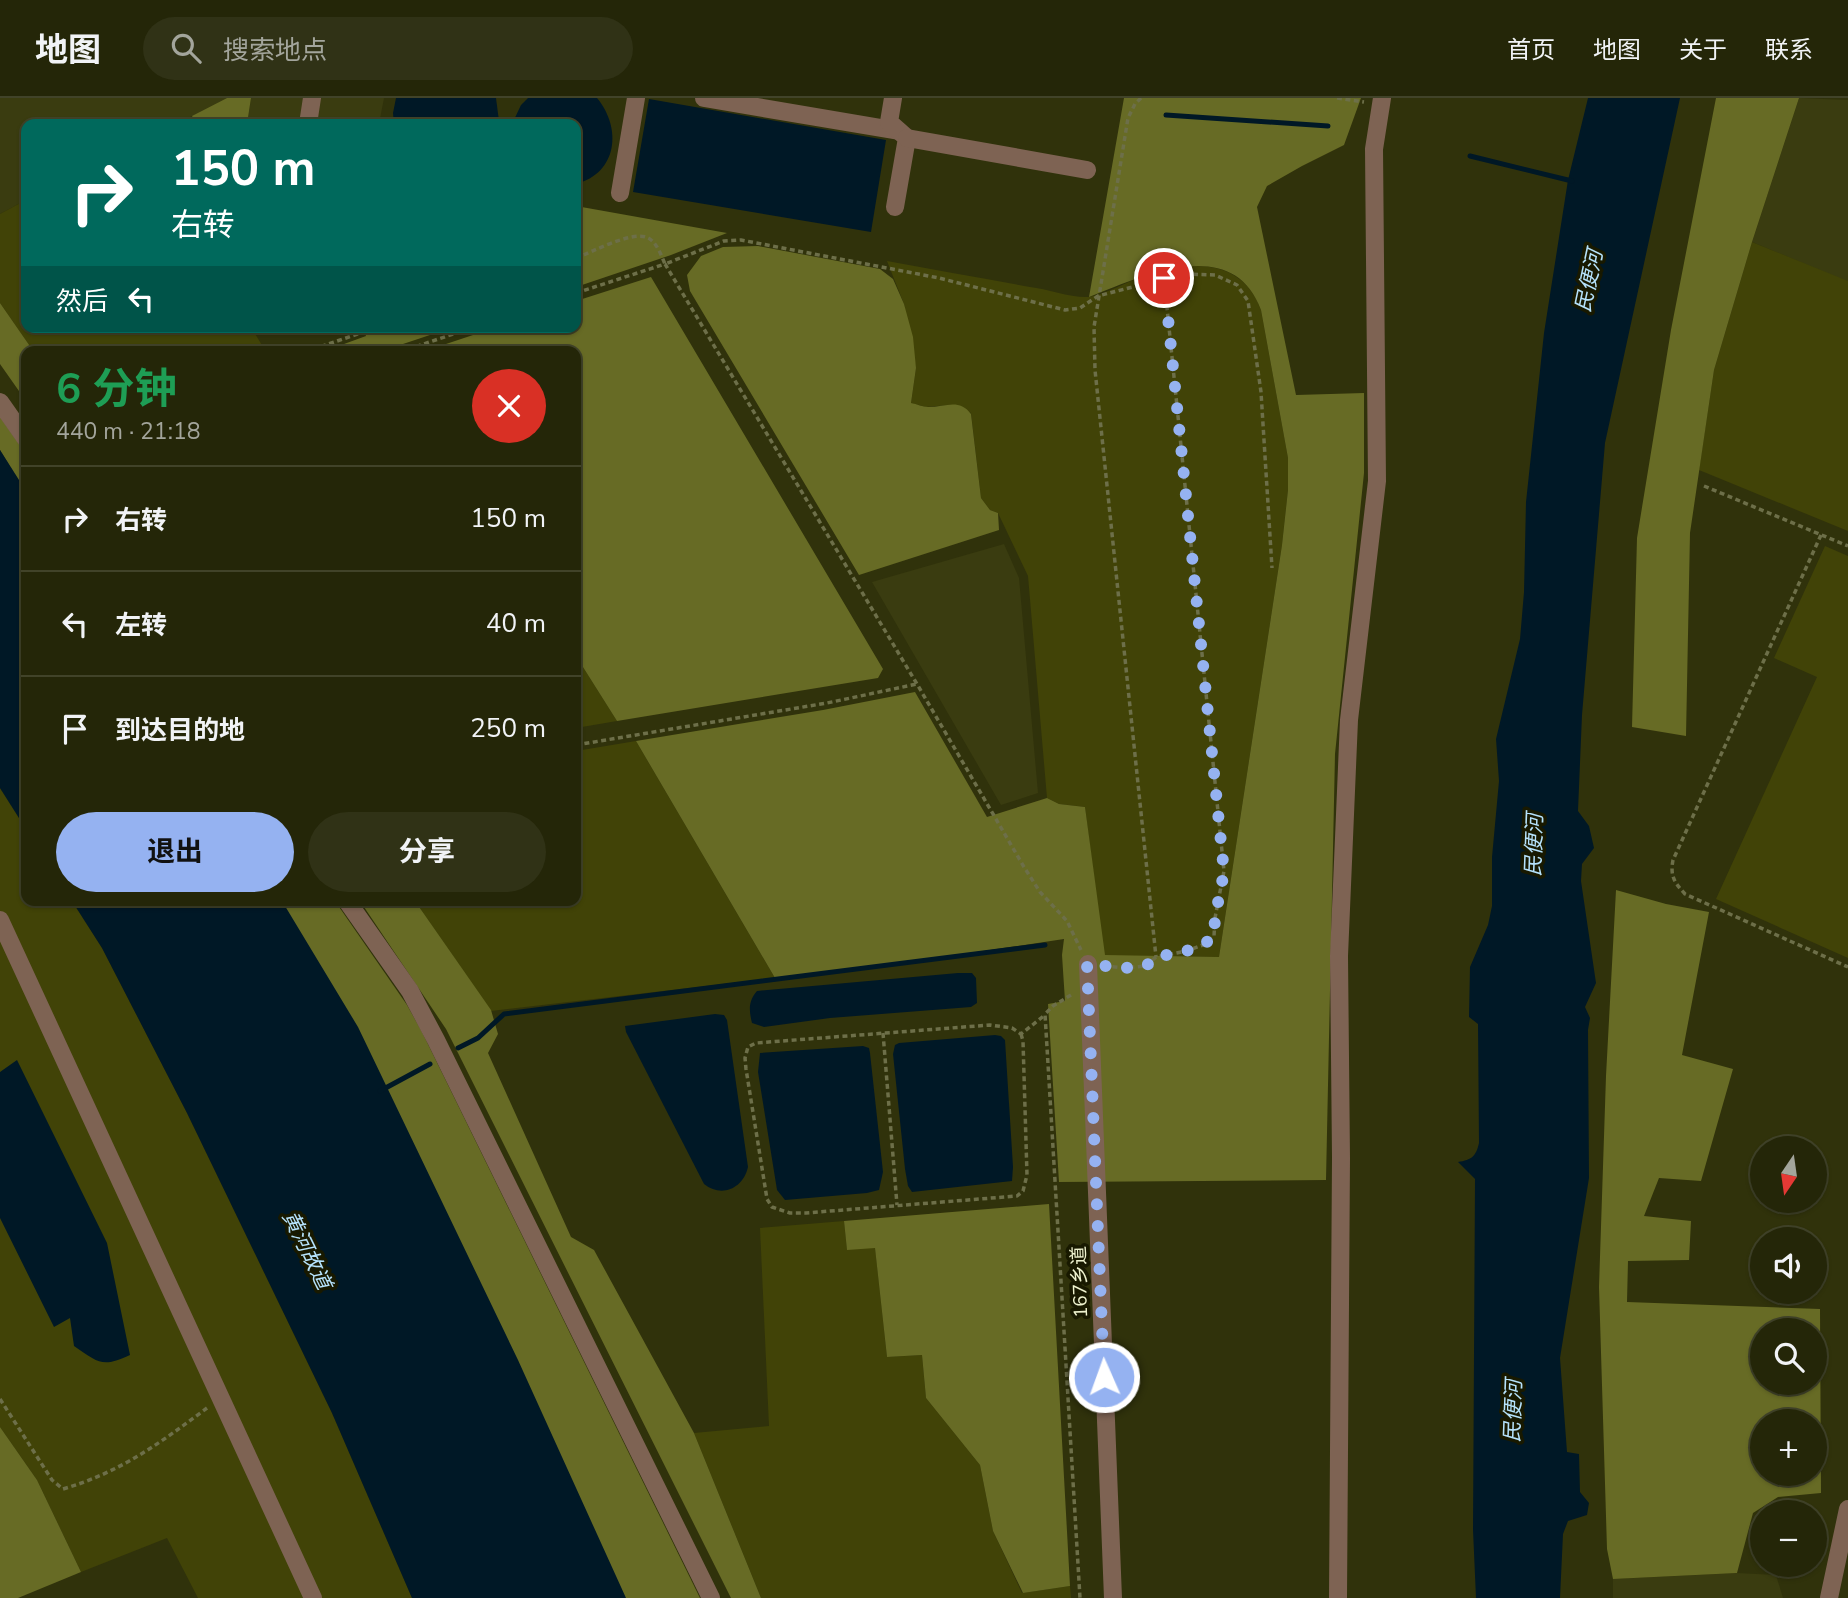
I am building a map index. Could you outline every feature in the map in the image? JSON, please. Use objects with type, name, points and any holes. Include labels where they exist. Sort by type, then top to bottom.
[{"type":"street","points":[[309,119],[312,98]]},
{"type":"street","points":[[620,193],[636,98]]},
{"type":"street","points":[[704,98],[1087,170]]},
{"type":"street","points":[[893,98],[889,122],[903,134]]},
{"type":"street","points":[[1338,1598],[1339,956],[1349,720],[1377,481],[1374,149],[1381,101]]},
{"type":"street","points":[[895,207],[903,134]]},
{"type":"street","points":[[0,402],[21,432]]},
{"type":"street","points":[[350,906],[410,991],[436,1040],[710,1598]]},
{"type":"street","points":[[0,920],[313,1598]]},
{"type":"street","name":"167乡道","points":[[1087,964],[1114,1598]]},
{"type":"street","points":[[1829,1598],[1844,1544],[1848,1509]]},
{"type":"path","points":[[1141,98],[1128,118],[1094,327],[1095,370],[1156,957]]},
{"type":"path","points":[[1337,98],[1381,101]]},
{"type":"path","points":[[581,256],[627,238],[645,237],[654,242],[1040,892],[1067,921],[1087,964],[1124,968],[1146,966],[1156,957],[1203,945],[1214,936],[1224,872],[1164,278]]},
{"type":"path","points":[[581,291],[724,241],[741,240],[939,278],[1065,310],[1080,308],[1098,296],[1164,278],[1182,274],[1215,275],[1237,285],[1248,301],[1261,393],[1272,568]]},
{"type":"path","points":[[323,346],[360,333]]},
{"type":"path","points":[[418,346],[456,333]]},
{"type":"path","points":[[1704,486],[1848,546]]},
{"type":"path","points":[[1821,535],[1673,860],[1671,874],[1675,884],[1685,894],[1848,967]]},
{"type":"path","points":[[581,744],[827,703],[917,684]]},
{"type":"path","points":[[1021,1034],[1053,1006],[1072,995],[1088,990]]},
{"type":"path","points":[[1045,1015],[1080,1598]]},
{"type":"path","points":[[990,1025],[1012,1028],[1021,1034],[1027,1174],[1023,1191],[1017,1196],[790,1213],[772,1207],[767,1199],[745,1058],[748,1047],[756,1043],[990,1025]]},
{"type":"path","points":[[883,1033],[897,1205]]},
{"type":"path","points":[[0,1399],[52,1480],[63,1489],[118,1469],[156,1446],[220,1398]]},
{"type":"shaded area","points":[[0,98],[227,98],[187,119],[21,119],[21,203],[0,214]]},
{"type":"shaded area","points":[[251,98],[384,98],[380,119],[248,119]]},
{"type":"shaded area","points":[[1799,98],[1848,100],[1848,282],[1752,242]]},
{"type":"shaded area","points":[[21,203],[21,333],[255,333],[262,346],[30,346],[0,303],[0,214]]},
{"type":"shaded area","points":[[1752,242],[1848,281],[1848,531],[1699,470],[1714,370]]},
{"type":"shaded area","points":[[887,261],[1082,297],[1099,294],[1156,272],[1192,266],[1210,267],[1226,271],[1240,279],[1252,292],[1261,310],[1288,458],[1288,490],[1282,545],[1219,957],[1104,956],[1085,807],[1059,804],[1047,798],[1028,576],[998,513],[990,510],[981,498],[971,413],[949,405],[926,407],[911,403],[916,368],[904,304]]},
{"type":"shaded area","points":[[1004,544],[1019,578],[1038,793],[1001,805],[872,582]]},
{"type":"shaded area","points":[[1825,546],[1848,556],[1848,958],[1716,899],[1817,677],[1774,658]]},
{"type":"shaded area","points":[[581,664],[617,721],[581,727]]},
{"type":"shaded area","points":[[636,741],[775,978],[491,1011],[418,906],[581,906],[581,750]]},
{"type":"shaded area","points":[[0,788],[21,821],[21,906],[75,906],[102,948],[187,1113],[332,1413],[412,1598],[198,1598],[167,1538],[81,1572],[37,1480],[0,1427]]},
{"type":"shaded area","points":[[844,1221],[847,1249],[875,1247],[887,1357],[922,1355],[926,1398],[980,1465],[993,1531],[1022,1593],[1070,1586],[1071,1598],[761,1598],[694,1433],[769,1426],[760,1228]]},
{"type":"shaded area","points":[[1750,1574],[1750,1577],[1777,1577],[1783,1598],[1613,1598],[1613,1579]]},
{"type":"green space","points":[[227,98],[251,98],[248,119],[194,119],[192,116]]},
{"type":"green space","points":[[1124,98],[1361,98],[1344,145],[1267,186],[1257,207],[1296,395],[1364,393],[1364,473],[1335,754],[1326,1180],[1059,1182],[1048,1004],[1065,1001],[1062,955],[1064,939],[775,978],[636,741],[915,692],[987,817],[1047,798],[1059,804],[1085,807],[1105,955],[1219,957],[1282,545],[1288,490],[1288,458],[1261,310],[1248,286],[1230,273],[1208,267],[1184,267],[1134,279],[1089,297]]},
{"type":"green space","points":[[1716,98],[1799,98],[1714,370],[1690,533],[1686,736],[1632,727],[1637,538],[1671,330]]},
{"type":"green space","points":[[581,207],[727,233],[581,285]]},
{"type":"green space","points":[[758,246],[880,269],[893,279],[904,304],[913,337],[916,368],[911,403],[928,407],[952,404],[962,406],[971,414],[981,498],[990,510],[998,513],[999,530],[859,575],[690,291],[687,275],[701,256],[723,247]]},
{"type":"green space","points":[[651,277],[883,669],[878,678],[617,721],[581,664],[581,346],[440,346],[479,333],[581,333],[581,299]]},
{"type":"green space","points":[[0,303],[30,346],[21,346],[21,394],[0,364]]},
{"type":"green space","points":[[365,333],[436,333],[397,346],[338,346],[366,336]]},
{"type":"green space","points":[[0,417],[21,447],[21,485],[0,450]]},
{"type":"green space","points":[[1616,890],[1666,904],[1709,912],[1682,1055],[1733,1069],[1701,1181],[1659,1178],[1644,1216],[1691,1221],[1689,1260],[1628,1261],[1627,1302],[1820,1309],[1820,1318],[1750,1318],[1750,1395],[1820,1395],[1821,1409],[1750,1409],[1750,1486],[1821,1486],[1821,1493],[1778,1497],[1773,1500],[1750,1500],[1750,1524],[1737,1573],[1613,1579],[1607,1549],[1599,1287]]},
{"type":"green space","points":[[282,906],[338,906],[407,1005],[700,1598],[620,1598]]},
{"type":"green space","points":[[363,906],[418,906],[491,1010],[498,1034],[488,1053],[571,1237],[594,1250],[694,1433],[761,1598],[731,1598],[446,1029]]},
{"type":"green space","points":[[1049,1204],[1070,1586],[1023,1593],[993,1531],[980,1465],[926,1398],[922,1355],[887,1357],[875,1248],[847,1250],[844,1221]]},
{"type":"green space","points":[[0,1427],[37,1480],[81,1572],[18,1598],[0,1598]]},
{"type":"water","points":[[396,98],[496,98],[499,119],[394,119]]},
{"type":"water","points":[[528,98],[597,98],[605,110],[612,135],[612,148],[601,170],[581,182],[581,119],[514,119]]},
{"type":"water","name":"民便河","points":[[1588,98],[1680,98],[1605,443],[1582,715],[1578,811],[1589,826],[1594,848],[1582,864],[1581,881],[1596,983],[1585,1007],[1590,1018],[1589,1178],[1560,1358],[1567,1452],[1579,1454],[1580,1492],[1589,1503],[1587,1515],[1568,1521],[1563,1534],[1560,1598],[1476,1598],[1473,1530],[1475,1179],[1458,1162],[1473,1157],[1479,1143],[1478,1024],[1469,1017],[1470,967],[1488,925],[1492,906],[1492,857],[1499,781],[1496,739],[1520,639],[1526,502],[1544,333],[1568,180]]},
{"type":"water","points":[[649,99],[886,140],[871,232],[633,192]]},
{"type":"water","points":[[0,450],[21,483],[21,821],[0,788]]},
{"type":"water","name":"黄河故道","points":[[75,906],[285,906],[358,1027],[518,1360],[626,1598],[412,1598],[332,1413],[187,1113],[102,948]]},
{"type":"water","points":[[972,973],[976,978],[977,1003],[971,1007],[830,1018],[764,1027],[752,1023],[750,1014],[752,999],[757,991]]},
{"type":"water","points":[[724,1015],[727,1020],[748,1167],[736,1186],[724,1191],[704,1184],[625,1026]]},
{"type":"water","points":[[995,1035],[1005,1040],[1012,1181],[912,1192],[905,1169],[893,1054],[895,1045]]},
{"type":"water","points":[[863,1046],[869,1048],[870,1053],[883,1172],[879,1190],[785,1200],[777,1190],[758,1072],[760,1053]]},
{"type":"water","points":[[17,1060],[107,1243],[130,1355],[121,1359],[101,1362],[74,1346],[70,1318],[54,1327],[0,1218],[0,1072]]},
{"type":"waterway","points":[[1166,115],[1328,126]]},
{"type":"waterway","points":[[1470,156],[1572,181]]},
{"type":"waterway","points":[[458,1048],[478,1038],[504,1014],[1045,945]]},
{"type":"waterway","points":[[380,1091],[430,1064]]},
{"type":"route","points":[[1104,1377],[1087,964],[1124,968],[1146,966],[1156,957],[1203,945],[1214,936],[1224,872],[1164,278]]}]
